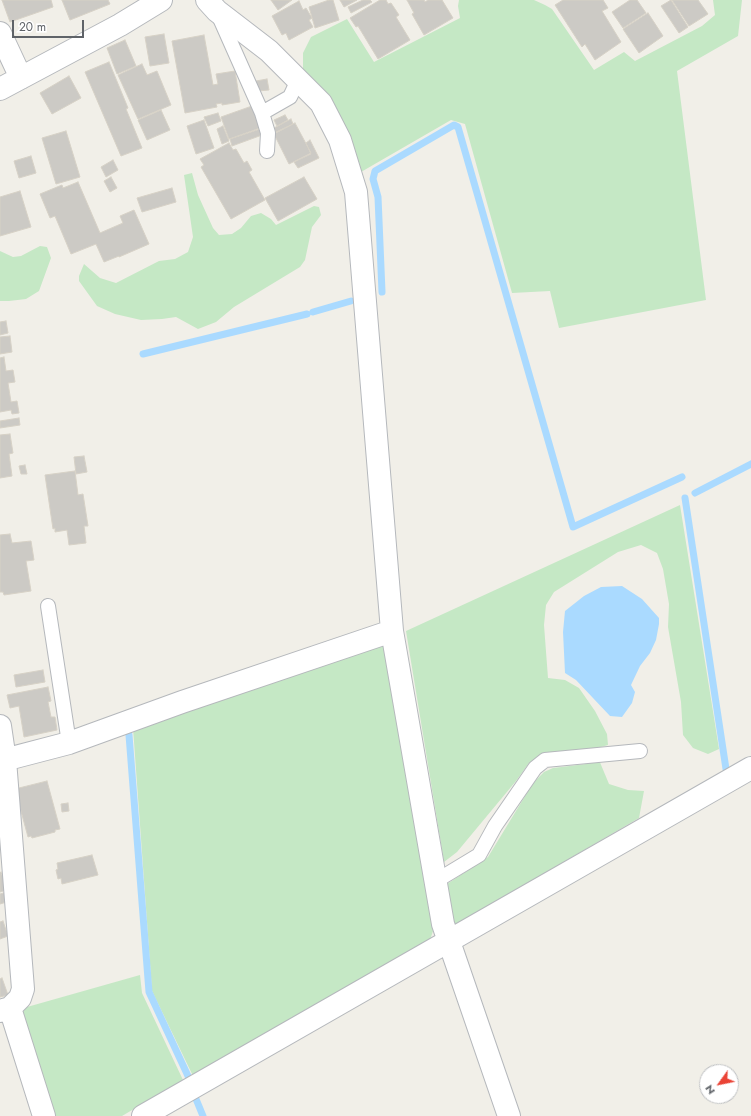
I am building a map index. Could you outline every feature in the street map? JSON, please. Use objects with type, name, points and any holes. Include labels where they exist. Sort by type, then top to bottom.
[{"type":"street","points":[[0,88],[120,25],[161,0]]},
{"type":"street","points":[[212,5],[269,51],[321,103],[340,140],[356,192],[392,631],[443,924],[509,1116]]},
{"type":"street","points":[[0,33],[21,78]]},
{"type":"street","points":[[3,760],[69,743],[182,702],[392,631]]},
{"type":"street","points":[[0,726],[23,989],[20,998],[5,1009],[44,1116]]},
{"type":"street","points":[[143,1116],[751,768]]},
{"type":"lane","points":[[212,5],[262,113],[268,133],[267,152]]},
{"type":"lane","points":[[262,113],[290,97],[298,80]]},
{"type":"lane","points":[[48,606],[69,743]]},
{"type":"lane","points":[[436,881],[479,855],[495,826],[535,768],[545,760],[640,751]]},
{"type":"green space","points":[[459,0],[534,0],[545,5],[552,9],[594,70],[624,52],[635,61],[702,26],[715,15],[713,0],[742,0],[738,36],[677,71],[706,300],[559,328],[550,291],[512,293],[465,124],[451,120],[361,172],[332,101],[303,69],[303,53],[311,37],[347,19],[374,62],[460,18],[458,6]]},
{"type":"green space","points":[[192,173],[198,195],[213,228],[219,235],[232,234],[241,228],[251,216],[261,213],[271,219],[276,225],[314,206],[319,207],[321,215],[312,227],[305,260],[300,267],[234,307],[216,322],[198,329],[176,317],[141,320],[115,314],[97,306],[79,281],[79,276],[84,264],[100,278],[116,283],[159,261],[175,259],[188,252],[193,237],[184,175]]},
{"type":"green space","points":[[40,246],[47,247],[51,258],[39,291],[26,299],[0,301],[0,251],[13,257],[21,256]]},
{"type":"green space","points":[[680,505],[719,749],[708,754],[693,748],[683,735],[681,702],[668,627],[669,604],[663,569],[657,553],[641,545],[618,552],[554,592],[546,605],[544,625],[548,678],[565,680],[579,688],[595,711],[607,734],[608,745],[594,749],[544,754],[529,763],[516,781],[457,852],[444,862],[406,631]]},
{"type":"green space","points":[[377,644],[385,646],[433,931],[430,940],[193,1076],[152,991],[133,728]]},
{"type":"green space","points":[[599,760],[609,784],[628,790],[644,791],[639,818],[456,925],[452,924],[447,884],[488,857],[533,783],[544,772],[553,768],[586,764]]},
{"type":"green space","points":[[140,975],[142,993],[183,1080],[122,1116],[54,1116],[20,1009]]},
{"type":"water","points":[[622,586],[642,599],[659,618],[659,624],[656,640],[650,653],[640,666],[631,685],[635,692],[632,703],[622,717],[610,716],[576,680],[565,673],[563,632],[565,611],[584,596],[601,587]]},
{"type":"building","points":[[2,0],[51,0],[53,7],[10,22]]},
{"type":"building","points":[[62,0],[108,0],[110,4],[70,20]]},
{"type":"building","points":[[271,0],[292,0],[278,10]]},
{"type":"building","points":[[333,0],[339,20],[315,28],[309,7]]},
{"type":"building","points":[[340,0],[357,0],[344,7]]},
{"type":"building","points":[[363,0],[370,0],[372,2],[351,13],[348,7]]},
{"type":"building","points":[[380,0],[386,0],[388,4],[391,3],[399,15],[396,17],[410,40],[378,59],[358,26],[356,27],[350,18]]},
{"type":"building","points":[[407,0],[424,0],[425,2],[428,0],[442,0],[453,18],[424,35],[412,14],[414,13]]},
{"type":"building","points":[[563,0],[603,0],[608,8],[602,11],[621,42],[595,60],[585,44],[582,47],[555,5]]},
{"type":"building","points":[[630,0],[637,0],[646,13],[623,28],[612,12]]},
{"type":"building","points":[[671,0],[688,27],[679,33],[661,6]]},
{"type":"building","points":[[672,0],[698,0],[708,14],[689,26]]},
{"type":"building","points":[[299,1],[303,10],[306,8],[312,18],[309,20],[313,27],[289,40],[286,33],[282,35],[272,16]]},
{"type":"building","points":[[648,13],[663,36],[639,53],[623,29]]},
{"type":"building","points":[[164,34],[169,63],[150,66],[145,37]]},
{"type":"building","points":[[204,35],[213,85],[218,84],[216,74],[235,71],[240,102],[222,105],[222,103],[216,104],[217,107],[185,113],[172,41]]},
{"type":"building","points":[[125,40],[136,66],[117,74],[107,48]]},
{"type":"building","points":[[109,62],[128,108],[126,109],[142,148],[121,156],[85,72]]},
{"type":"building","points":[[142,64],[147,75],[157,71],[171,105],[138,119],[118,75]]},
{"type":"building","points":[[69,76],[81,98],[52,114],[40,93]]},
{"type":"building","points":[[267,79],[269,90],[258,91],[256,81]]},
{"type":"building","points":[[252,106],[260,128],[229,139],[221,117]]},
{"type":"building","points":[[161,110],[170,130],[147,140],[138,120]]},
{"type":"building","points":[[218,113],[221,121],[208,126],[204,117]]},
{"type":"building","points":[[285,115],[288,120],[277,126],[274,120]]},
{"type":"building","points":[[291,119],[293,124],[276,132],[274,128]]},
{"type":"building","points":[[204,120],[214,148],[196,154],[187,126]]},
{"type":"building","points":[[295,123],[311,153],[289,164],[274,134]]},
{"type":"building","points":[[223,126],[229,141],[222,144],[217,129]]},
{"type":"building","points":[[260,129],[262,135],[232,146],[230,139]]},
{"type":"building","points":[[66,131],[80,177],[56,184],[42,138]]},
{"type":"building","points":[[310,140],[319,158],[298,168],[294,162],[311,154],[306,143]]},
{"type":"building","points":[[229,143],[233,150],[236,149],[244,163],[247,161],[252,170],[249,172],[265,200],[231,219],[201,167],[204,165],[200,159]]},
{"type":"building","points":[[31,156],[36,173],[19,178],[14,161]]},
{"type":"building","points":[[113,160],[118,170],[106,177],[101,167]]},
{"type":"building","points":[[111,177],[117,188],[110,192],[104,181]]},
{"type":"building","points":[[304,177],[317,199],[278,221],[265,198]]},
{"type":"building","points":[[78,182],[100,233],[123,223],[120,216],[134,210],[149,244],[104,262],[96,244],[71,254],[55,216],[50,218],[40,194],[62,185],[63,188]]},
{"type":"building","points":[[172,188],[176,202],[142,212],[137,198]]},
{"type":"building","points":[[20,191],[31,227],[0,236],[0,197]]},
{"type":"building","points":[[6,321],[8,333],[0,335],[0,322]]},
{"type":"building","points":[[10,336],[12,352],[0,354],[0,337]]},
{"type":"building","points":[[4,357],[6,371],[13,370],[15,382],[8,383],[11,402],[17,401],[19,413],[12,414],[11,410],[0,412],[0,358]]},
{"type":"building","points":[[19,418],[20,425],[0,428],[0,421]]},
{"type":"building","points":[[10,434],[13,453],[9,454],[12,476],[0,478],[0,435]]},
{"type":"building","points":[[84,456],[87,472],[76,474],[74,457]]},
{"type":"building","points":[[25,465],[27,474],[21,474],[19,466]]},
{"type":"building","points":[[75,471],[78,495],[83,494],[88,526],[84,526],[86,543],[69,545],[67,530],[55,532],[55,528],[53,529],[45,475]]},
{"type":"building","points":[[10,534],[12,543],[31,541],[34,560],[26,561],[31,591],[4,595],[3,592],[0,592],[0,535]]},
{"type":"building","points":[[43,670],[45,682],[16,687],[14,675]]},
{"type":"building","points":[[48,687],[51,701],[48,702],[51,717],[55,717],[57,730],[24,737],[19,706],[10,708],[7,695]]},
{"type":"building","points":[[47,781],[60,829],[55,830],[55,832],[32,838],[31,836],[28,837],[15,789]]},
{"type":"building","points":[[68,803],[69,811],[62,812],[61,804]]},
{"type":"building","points":[[92,855],[98,875],[62,884],[61,878],[58,879],[56,870],[58,869],[57,863]]},
{"type":"building","points":[[1,872],[7,890],[0,892],[0,873]]},
{"type":"building","points":[[7,892],[10,901],[0,904],[0,894]]},
{"type":"building","points":[[3,921],[8,936],[0,939],[0,922]]},
{"type":"building","points":[[2,978],[8,995],[0,997],[0,979]]},
{"type":"waterway","points":[[382,292],[378,197],[373,179],[375,171],[454,125],[458,127],[573,527],[682,477]]},
{"type":"waterway","points":[[313,312],[351,301]]},
{"type":"waterway","points":[[143,354],[307,314]]},
{"type":"waterway","points":[[695,493],[751,464]]},
{"type":"waterway","points":[[685,498],[726,769]]},
{"type":"waterway","points":[[129,735],[149,992],[188,1076]]},
{"type":"waterway","points":[[196,1099],[203,1116]]}]
